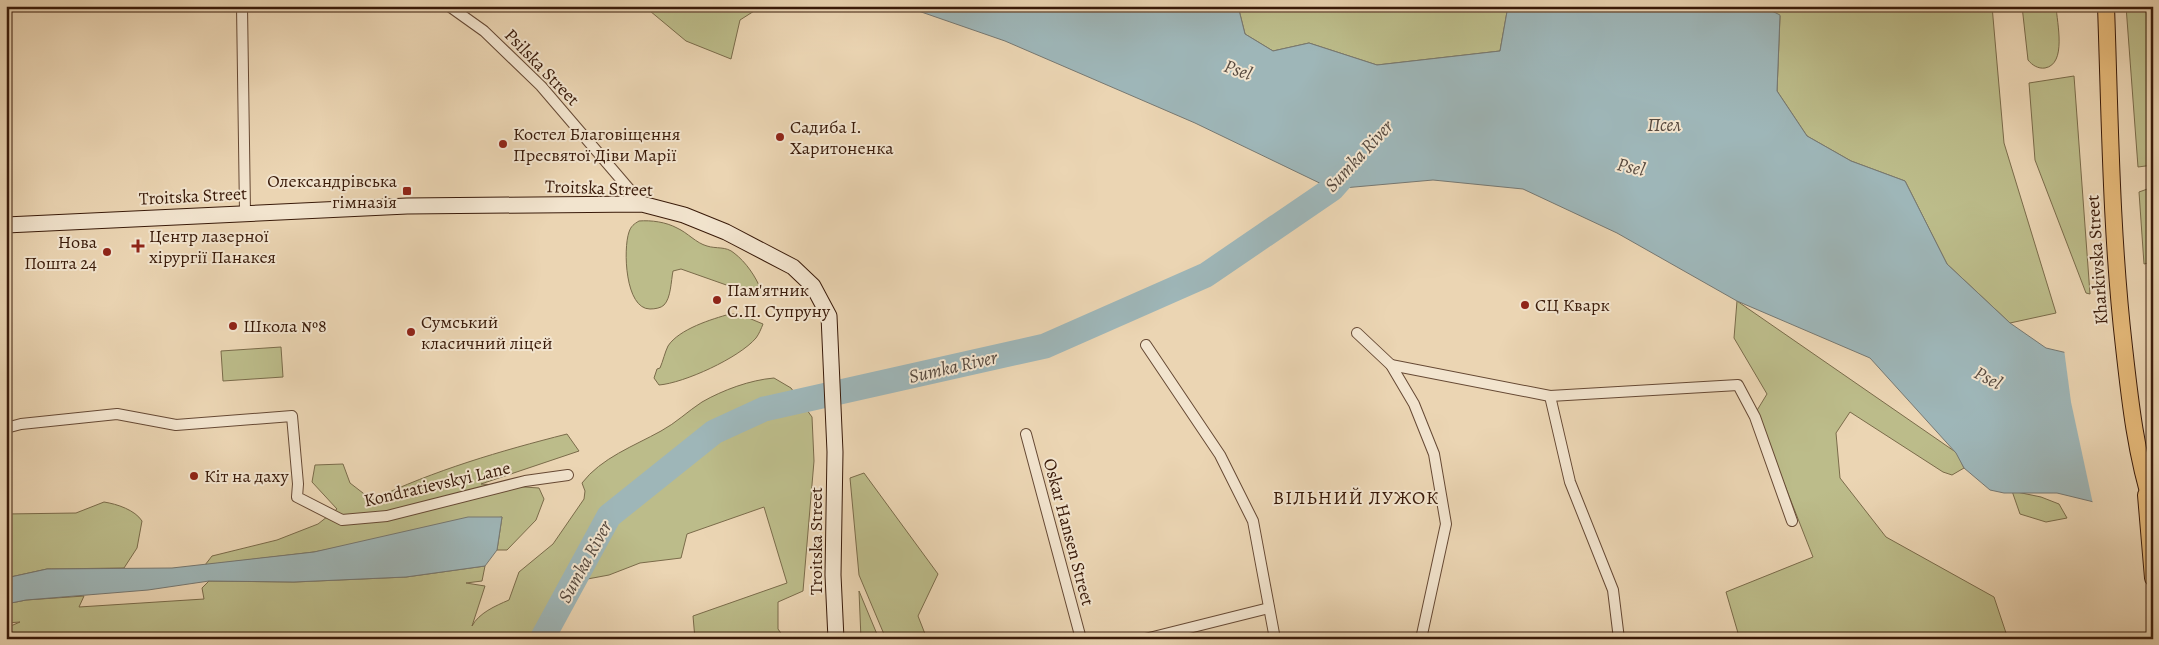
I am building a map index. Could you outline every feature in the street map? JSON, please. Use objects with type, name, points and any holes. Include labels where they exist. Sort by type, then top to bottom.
[{"type":"main road","name":"Kharkivska Street","points":[[2106,6],[2112,178],[2120,320],[2129,400],[2145,486],[2153,508]]},
{"type":"main road","name":"Troitska Street","points":[[6,225],[245,212],[407,206],[642,204],[684,215],[726,232],[793,267],[813,286],[829,316],[835,452],[833,575],[836,639]]},
{"type":"main road","points":[[2145,486],[2153,578]]},
{"type":"street","points":[[242,6],[245,212]]},
{"type":"street","name":"Psilska Street","points":[[449,6],[484,31],[541,86],[642,204]]},
{"type":"street","points":[[1357,333],[1392,365],[1414,404],[1434,454],[1446,524],[1421,639]]},
{"type":"street","points":[[1146,345],[1220,455],[1253,521],[1275,639]]},
{"type":"street","points":[[1392,365],[1550,396],[1738,385],[1755,417],[1792,521]]},
{"type":"street","points":[[1550,396],[1570,482],[1613,590],[1619,639]]},
{"type":"street","name":"Kondratievskyi Lane","points":[[6,428],[21,424],[117,414],[176,425],[292,416],[298,484],[297,497],[342,520],[387,516],[525,481],[568,475]]},
{"type":"street","name":"Oskar Hansen Street","points":[[1026,434],[1081,639]]},
{"type":"street","points":[[1145,639],[1269,608]]},
{"type":"green space","points":[[644,6],[762,6],[740,20],[731,59],[686,41]]},
{"type":"green space","points":[[1238,6],[1508,6],[1500,51],[1377,65],[1309,43],[1273,51],[1245,34]]},
{"type":"green space","points":[[1762,6],[1992,6],[2004,143],[2056,313],[2010,323],[1947,264],[1905,181],[1851,161],[1807,136],[1777,91],[1780,16]]},
{"type":"green space","points":[[2022,6],[2056,6],[2059,42],[2056,59],[2052,65],[2040,68],[2031,64],[2028,60]]},
{"type":"green space","points":[[2126,6],[2148,6],[2153,62],[2153,165],[2138,167]]},
{"type":"green space","points":[[2074,76],[2090,294],[2086,293],[2035,160],[2029,83]]},
{"type":"green space","points":[[2153,187],[2153,262],[2144,264],[2139,192]]},
{"type":"green space","points":[[639,221],[668,224],[681,230],[703,245],[731,251],[746,265],[761,290],[732,287],[681,269],[673,271],[669,294],[664,305],[660,308],[652,309],[642,306],[635,299],[631,289],[626,264],[629,232],[633,225]]},
{"type":"green space","points":[[1737,301],[1957,453],[1964,468],[1952,475],[1943,472],[1850,412],[1836,433],[1840,478],[1886,537],[1994,597],[2008,639],[1731,639],[1738,633],[1726,592],[1813,557],[1756,412],[1767,394],[1734,338]]},
{"type":"green space","points":[[730,314],[739,314],[763,324],[756,338],[737,353],[696,375],[659,385],[654,378],[668,346],[673,340],[696,326]]},
{"type":"green space","points":[[281,347],[283,377],[223,381],[221,351]]},
{"type":"green space","points":[[774,378],[791,388],[812,417],[814,461],[803,591],[778,602],[778,629],[785,639],[695,639],[693,616],[787,583],[764,507],[687,534],[681,558],[640,563],[609,575],[582,580],[563,589],[557,596],[547,622],[551,639],[6,639],[6,628],[20,622],[6,623],[6,604],[26,600],[84,596],[79,607],[204,599],[202,588],[209,581],[294,582],[406,577],[485,566],[482,581],[466,583],[485,586],[472,626],[483,614],[509,600],[519,572],[553,544],[584,499],[585,491],[582,483],[599,466],[618,453],[666,428],[710,398],[746,383]]},
{"type":"green space","points":[[567,434],[579,451],[481,484],[539,488],[544,499],[536,520],[507,550],[497,550],[502,517],[314,552],[205,565],[212,556],[277,540],[318,524],[337,509],[312,482],[315,465],[343,464],[350,483],[372,500],[420,479],[468,462]]},
{"type":"green space","points":[[864,473],[938,574],[918,616],[927,639],[886,639],[859,575],[850,478]]},
{"type":"green space","points":[[2012,491],[2041,497],[2059,504],[2067,518],[2046,522],[2020,514]]},
{"type":"green space","points":[[104,502],[125,508],[142,521],[137,548],[124,568],[47,569],[6,578],[6,514],[76,513]]},
{"type":"green space","points":[[859,591],[879,639],[861,639]]},
{"type":"water","name":"Псел","points":[[904,6],[1148,6],[1167,10],[1170,6],[1238,6],[1245,34],[1273,51],[1309,43],[1377,65],[1500,51],[1508,6],[1762,6],[1780,15],[1777,91],[1807,136],[1851,161],[1905,181],[1947,264],[2010,323],[2046,348],[2153,373],[2098,503],[2057,493],[2004,493],[1990,490],[1964,468],[1956,453],[1870,358],[1737,301],[1617,233],[1523,189],[1433,180],[1332,189],[1195,123],[1005,41]]},
{"type":"water","points":[[468,517],[502,517],[497,550],[485,566],[406,577],[294,582],[209,581],[148,590],[26,600],[6,604],[6,578],[47,569],[172,568],[314,552]]},
{"type":"pier","points":[[2064,349],[2153,370],[2153,510],[2093,504],[2071,402]]},
{"type":"waterway","name":"Sumka River","points":[[542,639],[609,516],[714,432],[764,409],[1045,346],[1206,275],[1332,189],[1355,163]]},
{"type":"place","name":"Садиба І. Харитоненка","points":[[780,137]]},
{"type":"place","name":"Костел Благовіщення Пресвятої Діви Марії","points":[[503,144]]},
{"type":"place","name":"Олександрівська гімназія","points":[[407,191]]},
{"type":"place","name":"Центр лазерної хірургії Панакея","points":[[138,246]]},
{"type":"place","name":"Нова Пошта 24","points":[[107,252]]},
{"type":"place","name":"Пам'ятник С.П. Супруну","points":[[717,300]]},
{"type":"place","name":"СЦ Кварк","points":[[1525,305]]},
{"type":"place","name":"Школа №8","points":[[233,326]]},
{"type":"place","name":"Сумський класичний ліцей","points":[[411,332]]},
{"type":"place","name":"Кіт на даху","points":[[194,476]]},
{"type":"district","name":"ВІЛЬНИЙ ЛУЖОК","points":[[1356,498]]},
{"type":"water label","name":"Psel","points":[[1238,70]]},
{"type":"water label","name":"Psel","points":[[1631,167]]},
{"type":"water label","name":"Psel","points":[[1988,378]]}]
